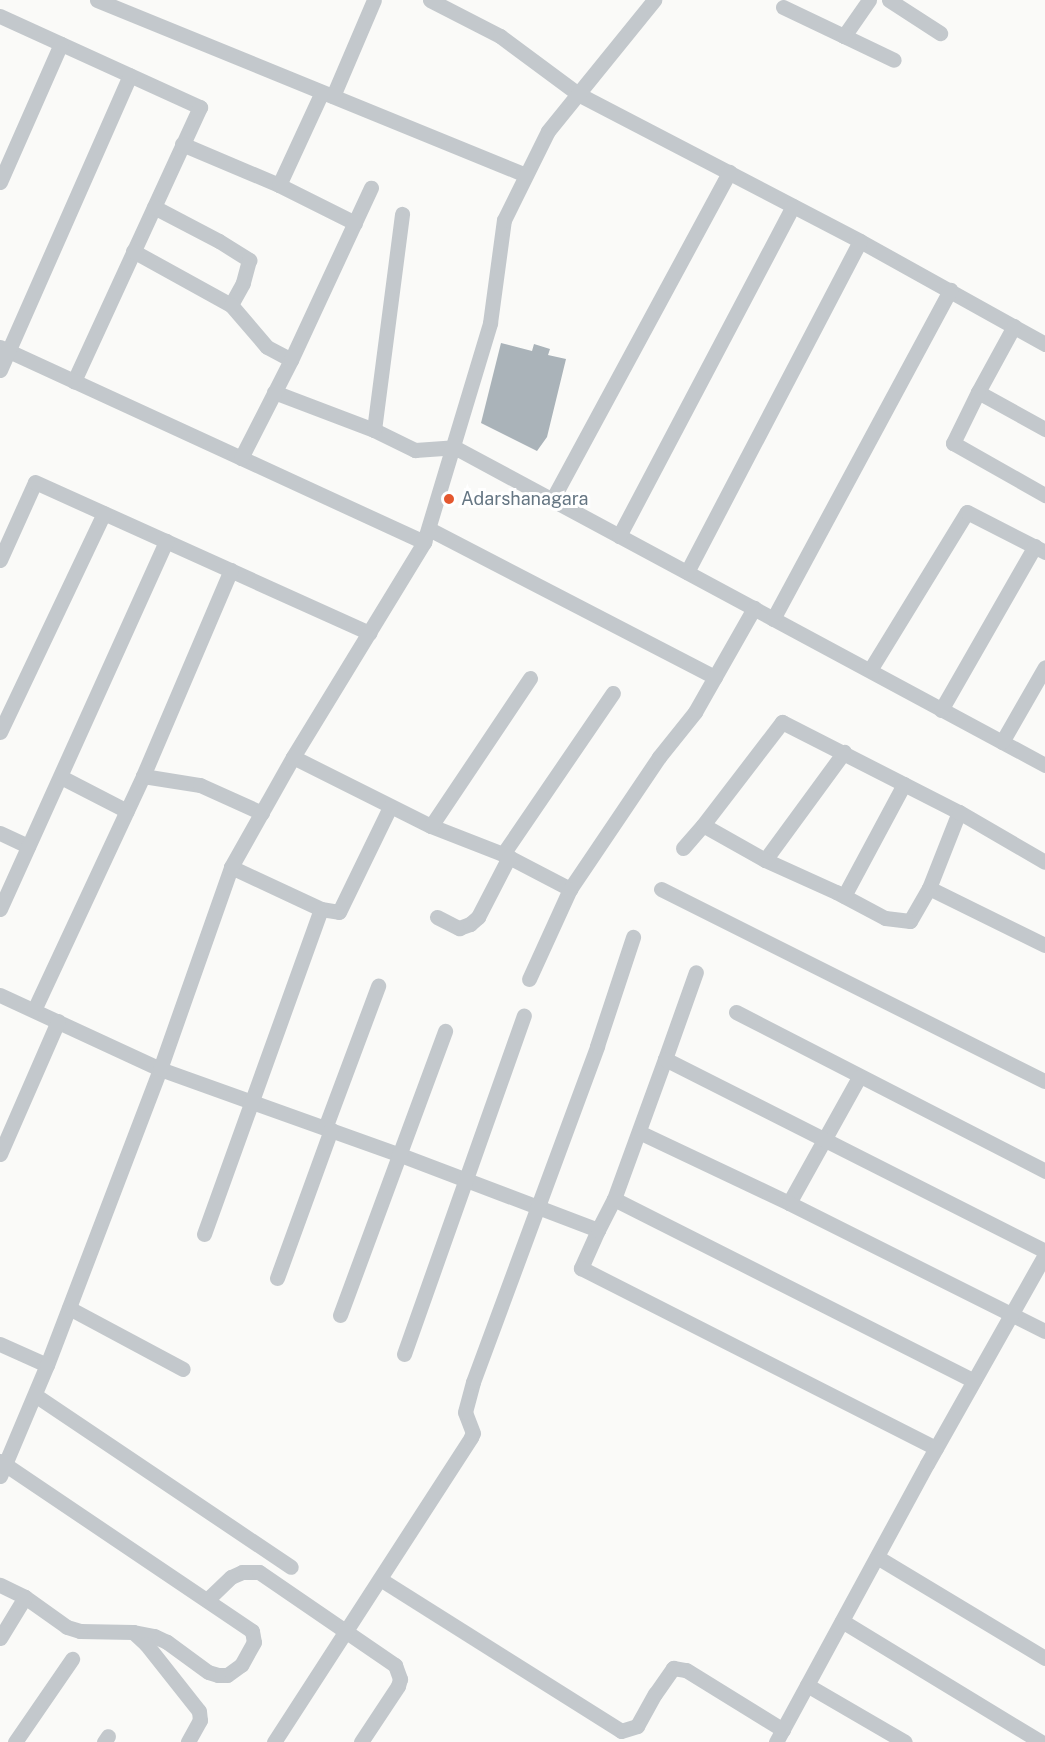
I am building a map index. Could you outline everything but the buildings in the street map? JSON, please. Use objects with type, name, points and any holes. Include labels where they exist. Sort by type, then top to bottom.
[{"type":"street","points":[[97,0],[526,175]]},
{"type":"street","points":[[279,185],[374,0]]},
{"type":"street","points":[[430,0],[500,36],[578,94],[860,241],[1045,344]]},
{"type":"street","points":[[844,36],[869,0]]},
{"type":"street","points":[[889,0],[940,33]]},
{"type":"street","points":[[0,1585],[25,1597],[67,1627],[80,1630],[133,1632],[160,1639],[208,1672],[226,1675],[241,1665],[251,1649],[255,1636],[252,1631],[2,1467],[47,1365],[69,1308],[159,1069],[231,867],[293,757],[427,535],[490,323],[504,220],[548,131],[650,1]]},
{"type":"street","points":[[783,8],[894,60]]},
{"type":"street","points":[[0,16],[200,107],[74,381]]},
{"type":"street","points":[[0,182],[61,44]]},
{"type":"street","points":[[0,370],[4,349],[130,75]]},
{"type":"street","points":[[182,144],[279,185],[355,223]]},
{"type":"street","points":[[552,500],[729,172]]},
{"type":"street","points":[[241,458],[291,360],[371,188]]},
{"type":"street","points":[[619,536],[793,206]]},
{"type":"street","points":[[153,207],[219,241],[249,260],[243,283],[231,305]]},
{"type":"street","points":[[374,430],[402,214]]},
{"type":"street","points":[[687,572],[860,241]]},
{"type":"street","points":[[133,251],[231,305],[267,347],[291,360]]},
{"type":"street","points":[[774,619],[950,290]]},
{"type":"street","points":[[1014,326],[953,443],[1045,495]]},
{"type":"street","points":[[4,349],[241,458],[427,535],[715,677]]},
{"type":"street","points":[[274,392],[374,430],[415,450],[454,447],[1045,765]]},
{"type":"street","points":[[978,392],[1045,429]]},
{"type":"street","points":[[0,560],[35,482],[369,633]]},
{"type":"street","points":[[870,670],[967,512],[1040,549],[941,710]]},
{"type":"street","points":[[0,732],[104,513]]},
{"type":"street","points":[[0,909],[166,541]]},
{"type":"street","points":[[34,1010],[143,776],[231,570]]},
{"type":"street","points":[[529,980],[570,889],[659,757],[695,712],[754,608]]},
{"type":"street","points":[[1002,742],[1045,667]]},
{"type":"street","points":[[431,826],[530,678]]},
{"type":"street","points":[[437,917],[459,928],[470,924],[478,917],[506,855],[613,693]]},
{"type":"street","points":[[683,848],[782,722],[959,812],[1045,862]]},
{"type":"street","points":[[765,860],[844,752]]},
{"type":"street","points":[[293,757],[390,807],[431,826],[506,855],[570,889]]},
{"type":"street","points":[[143,776],[200,786],[262,813]]},
{"type":"street","points":[[61,777],[127,811]]},
{"type":"street","points":[[844,896],[904,784]]},
{"type":"street","points":[[231,867],[321,909],[339,912],[390,807]]},
{"type":"street","points":[[703,825],[765,860],[844,896],[885,918],[910,921],[929,888],[959,812]]},
{"type":"street","points":[[0,833],[28,846]]},
{"type":"street","points":[[929,888],[1045,945]]},
{"type":"street","points":[[661,889],[1045,1081]]},
{"type":"street","points":[[204,1234],[321,909]]},
{"type":"street","points":[[274,1742],[473,1433],[465,1412],[467,1402],[537,1205],[597,1046],[633,937]]},
{"type":"street","points":[[696,972],[614,1199],[581,1268],[936,1448]]},
{"type":"street","points":[[277,1278],[378,986]]},
{"type":"street","points":[[0,994],[159,1069],[398,1154],[598,1230]]},
{"type":"street","points":[[736,1012],[1045,1171]]},
{"type":"street","points":[[404,1354],[524,1016]]},
{"type":"street","points":[[0,1154],[58,1021]]},
{"type":"street","points":[[340,1315],[445,1031]]},
{"type":"street","points":[[380,1580],[621,1731],[638,1726],[655,1694],[673,1668],[686,1670],[780,1736],[936,1448],[1011,1316],[1045,1253],[665,1059]]},
{"type":"street","points":[[789,1203],[859,1077]]},
{"type":"street","points":[[639,1132],[789,1203],[1045,1331]]},
{"type":"street","points":[[614,1199],[974,1382]]},
{"type":"street","points":[[69,1308],[183,1370]]},
{"type":"street","points":[[0,1344],[47,1365]]},
{"type":"street","points":[[34,1395],[291,1567]]},
{"type":"street","points":[[877,1557],[1045,1658]]},
{"type":"street","points":[[207,1600],[231,1577],[242,1572],[259,1572],[395,1665],[400,1679],[360,1742]]},
{"type":"street","points":[[0,1638],[25,1597]]},
{"type":"street","points":[[842,1621],[1041,1742]]},
{"type":"street","points":[[133,1632],[146,1644],[199,1711],[200,1720],[188,1742]]},
{"type":"street","points":[[15,1742],[72,1659]]},
{"type":"street","points":[[807,1685],[905,1742]]},
{"type":"place","name":"Adarshanagara","points":[[449,499]]}]
